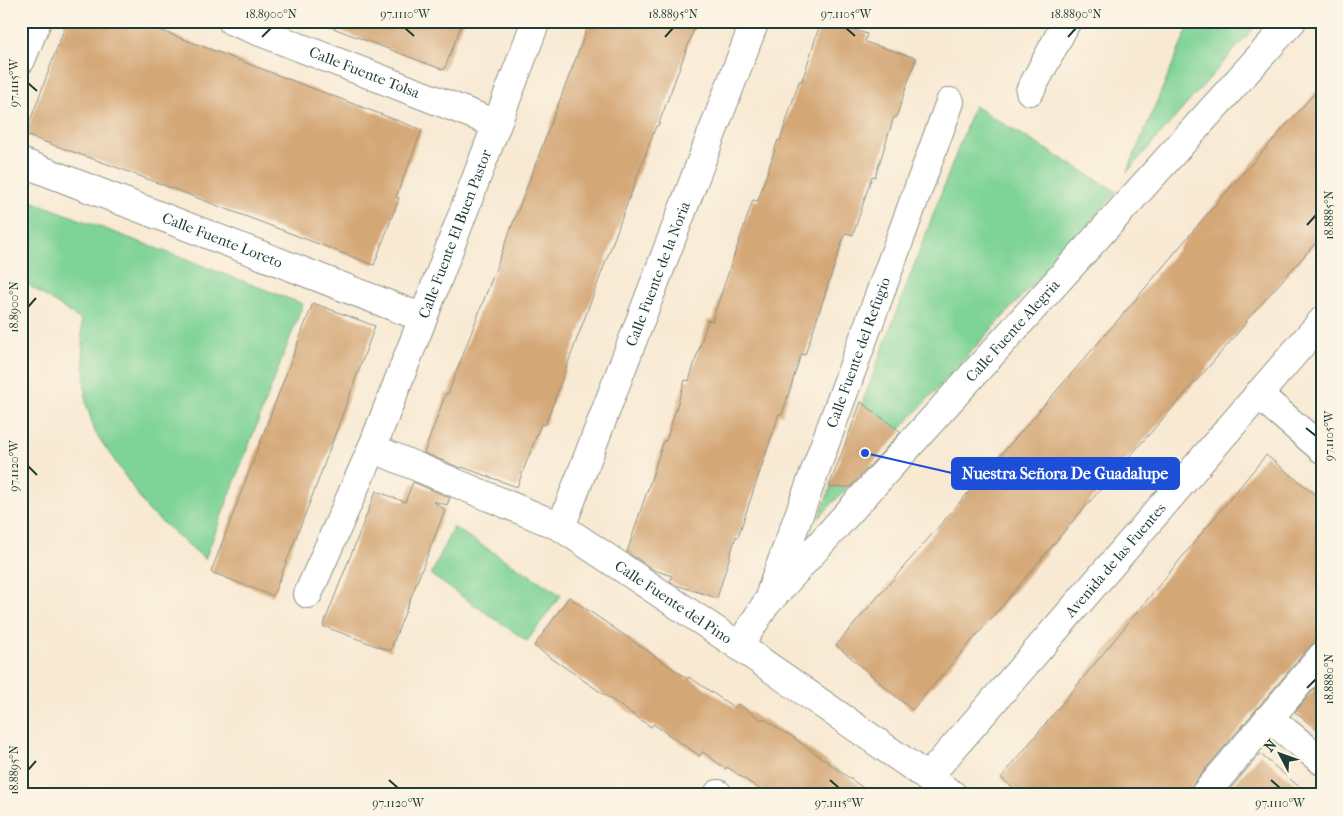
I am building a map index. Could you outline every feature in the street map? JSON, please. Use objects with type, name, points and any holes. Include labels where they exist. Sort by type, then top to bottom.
[{"type":"street","points":[[21,60],[37,21]]},
{"type":"street","name":"Calle Fuente Tolsa","points":[[232,21],[497,124]]},
{"type":"street","name":"Calle Fuente El Buen Pastor","points":[[308,594],[372,448],[536,21]]},
{"type":"street","name":"Calle Fuente de la Noria","points":[[561,527],[755,21]]},
{"type":"street","points":[[1030,91],[1067,21]]},
{"type":"street","name":"Calle Fuente Alegria","points":[[739,646],[766,604],[1292,21]]},
{"type":"street","name":"Calle Fuente del Refugio","points":[[766,604],[950,102]]},
{"type":"street","name":"Calle Fuente Loreto","points":[[21,162],[423,318]]},
{"type":"street","name":"Avenida de las Fuentes","points":[[927,778],[1322,321]]},
{"type":"street","points":[[1258,394],[1322,448]]},
{"type":"street","name":"Calle Fuente del Pino","points":[[372,448],[561,527],[739,646],[953,795]]},
{"type":"street","points":[[1204,795],[1322,656]]},
{"type":"street","points":[[1270,718],[1322,761]]},
{"type":"green space","points":[[1191,21],[1260,21],[1127,172]]},
{"type":"green space","points":[[974,106],[1117,192],[819,518]]},
{"type":"green space","points":[[21,197],[303,304],[205,559],[149,511],[95,432],[86,403],[81,320],[21,280]]},
{"type":"green space","points":[[453,527],[561,595],[527,641],[431,575]]},
{"type":"building","points":[[67,21],[136,21],[422,130],[396,197],[399,198],[374,265],[113,166],[25,135]]},
{"type":"building","points":[[325,21],[463,21],[444,70],[325,25]]},
{"type":"building","points":[[590,21],[697,21],[545,425],[541,424],[517,487],[424,453]]},
{"type":"building","points":[[821,21],[867,34],[865,42],[916,58],[896,118],[894,117],[875,177],[872,176],[853,235],[845,233],[805,355],[801,354],[782,415],[779,414],[738,537],[736,536],[717,598],[676,585],[670,581],[672,576],[654,570],[627,552],[685,380],[689,381],[708,320],[712,321],[753,200],[758,201],[799,81],[802,81]]},
{"type":"building","points":[[1322,85],[1322,236],[1078,515],[912,710],[836,645],[1131,305],[1214,206]]},
{"type":"building","points":[[313,303],[375,326],[273,596],[211,572]]},
{"type":"building","points":[[861,402],[901,432],[850,487],[829,487]]},
{"type":"building","points":[[1266,455],[1322,500],[1322,641],[1310,646],[1192,785],[1189,795],[1022,795],[1001,778]]},
{"type":"building","points":[[413,482],[450,498],[447,505],[433,501],[445,510],[390,651],[323,626],[376,491],[405,502]]},
{"type":"building","points":[[569,597],[688,679],[689,677],[735,708],[738,704],[762,720],[763,718],[787,733],[873,795],[768,795],[703,752],[700,756],[653,724],[651,727],[534,646]]},
{"type":"building","points":[[1322,680],[1322,734],[1295,712]]},
{"type":"building","points":[[1260,754],[1309,795],[1225,795]]},
{"type":"place","name":"Nuestra Señora De Guadalupe","points":[[865,453]]}]
